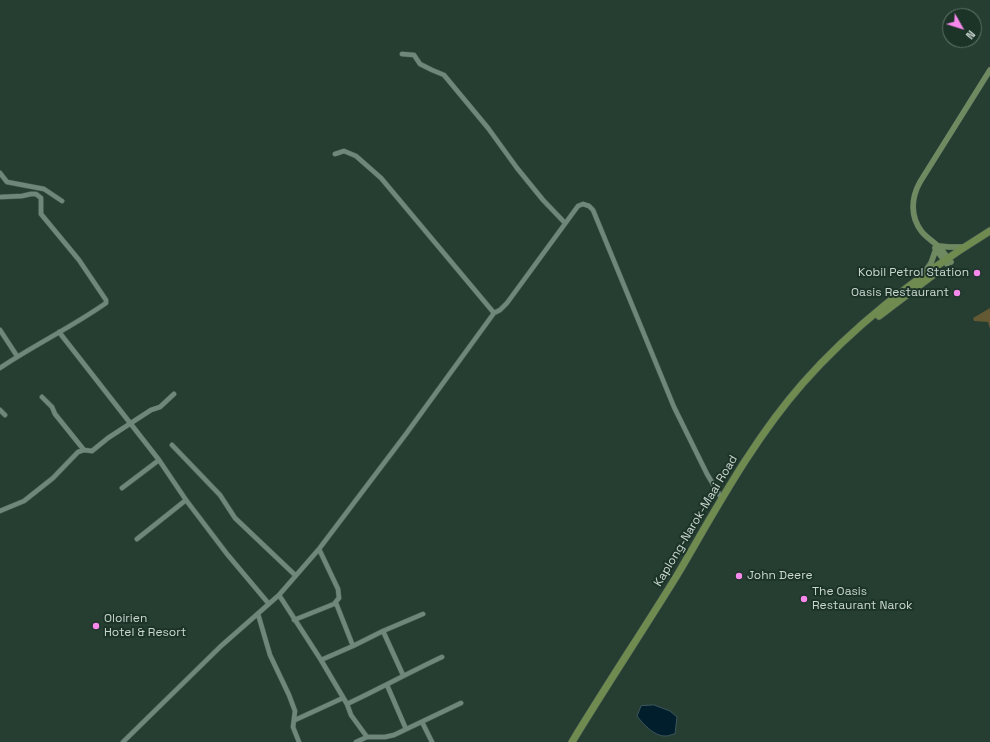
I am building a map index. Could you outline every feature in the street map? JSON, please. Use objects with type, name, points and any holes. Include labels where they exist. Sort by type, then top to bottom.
[{"type":"highway","name":"Kaplong-Narok-Maai Road","points":[[859,326],[872,321],[964,247],[990,231]]},
{"type":"highway","name":"Kaplong-Narok-Maai Road","points":[[572,742],[652,616],[756,445],[789,400],[814,371],[859,326],[920,278],[990,235]]},
{"type":"main road","points":[[948,261],[933,242],[922,232],[915,219],[913,208],[915,193],[920,182],[990,70]]},
{"type":"main road","points":[[937,248],[964,247]]},
{"type":"main road","points":[[920,278],[931,263],[937,248]]},
{"type":"street","points":[[402,54],[414,55],[420,64],[444,74],[488,128],[521,174],[565,223]]},
{"type":"street","points":[[335,154],[344,150],[356,156],[381,178],[494,313]]},
{"type":"street","points":[[0,173],[7,182],[44,189],[62,201]]},
{"type":"street","points":[[0,368],[17,356],[106,303],[106,300],[79,260],[41,214],[41,198],[36,194],[2,197]]},
{"type":"street","points":[[123,742],[221,646],[279,595],[319,549],[406,434],[494,313],[500,310],[507,303],[580,204],[586,204],[593,210],[674,407],[722,499]]},
{"type":"street","points":[[0,330],[17,356]]},
{"type":"street","points":[[59,332],[130,425],[159,460],[186,500],[227,554],[269,604]]},
{"type":"street","points":[[0,511],[24,501],[53,478],[78,452],[84,450],[92,451],[108,438],[151,410],[160,407],[174,394]]},
{"type":"street","points":[[42,397],[52,407],[55,414],[84,450]]},
{"type":"street","points":[[0,410],[5,415]]},
{"type":"street","points":[[172,445],[220,495],[235,518],[295,575]]},
{"type":"street","points":[[122,488],[159,460]]},
{"type":"street","points":[[137,539],[186,500]]},
{"type":"street","points":[[294,620],[336,603],[339,598],[338,589],[319,549]]},
{"type":"street","points":[[279,595],[321,660],[347,704],[351,715],[367,737]]},
{"type":"street","points":[[336,603],[353,646]]},
{"type":"street","points":[[258,614],[270,655],[295,711],[293,727],[300,742]]},
{"type":"street","points":[[321,660],[423,614]]},
{"type":"street","points":[[383,631],[403,675]]},
{"type":"street","points":[[347,704],[442,657]]},
{"type":"street","points":[[387,685],[406,729]]},
{"type":"street","points":[[295,720],[343,698]]},
{"type":"street","points":[[359,741],[367,737],[390,736],[460,703]]},
{"type":"street","points":[[422,722],[432,742]]},
{"type":"shaded area","points":[[990,308],[990,329],[988,322],[974,321],[973,318]]},
{"type":"water","points":[[654,705],[670,711],[677,717],[675,734],[662,736],[646,726],[637,716],[641,706]]},
{"type":"place","name":"Kobil Petrol Station","points":[[977,273]]},
{"type":"place","name":"Oasis Restaurant","points":[[957,293]]},
{"type":"place","name":"John Deere","points":[[739,576]]},
{"type":"place","name":"The Oasis Restaurant Narok","points":[[804,599]]},
{"type":"place","name":"Oloirien Hotel & Resort","points":[[96,626]]}]
